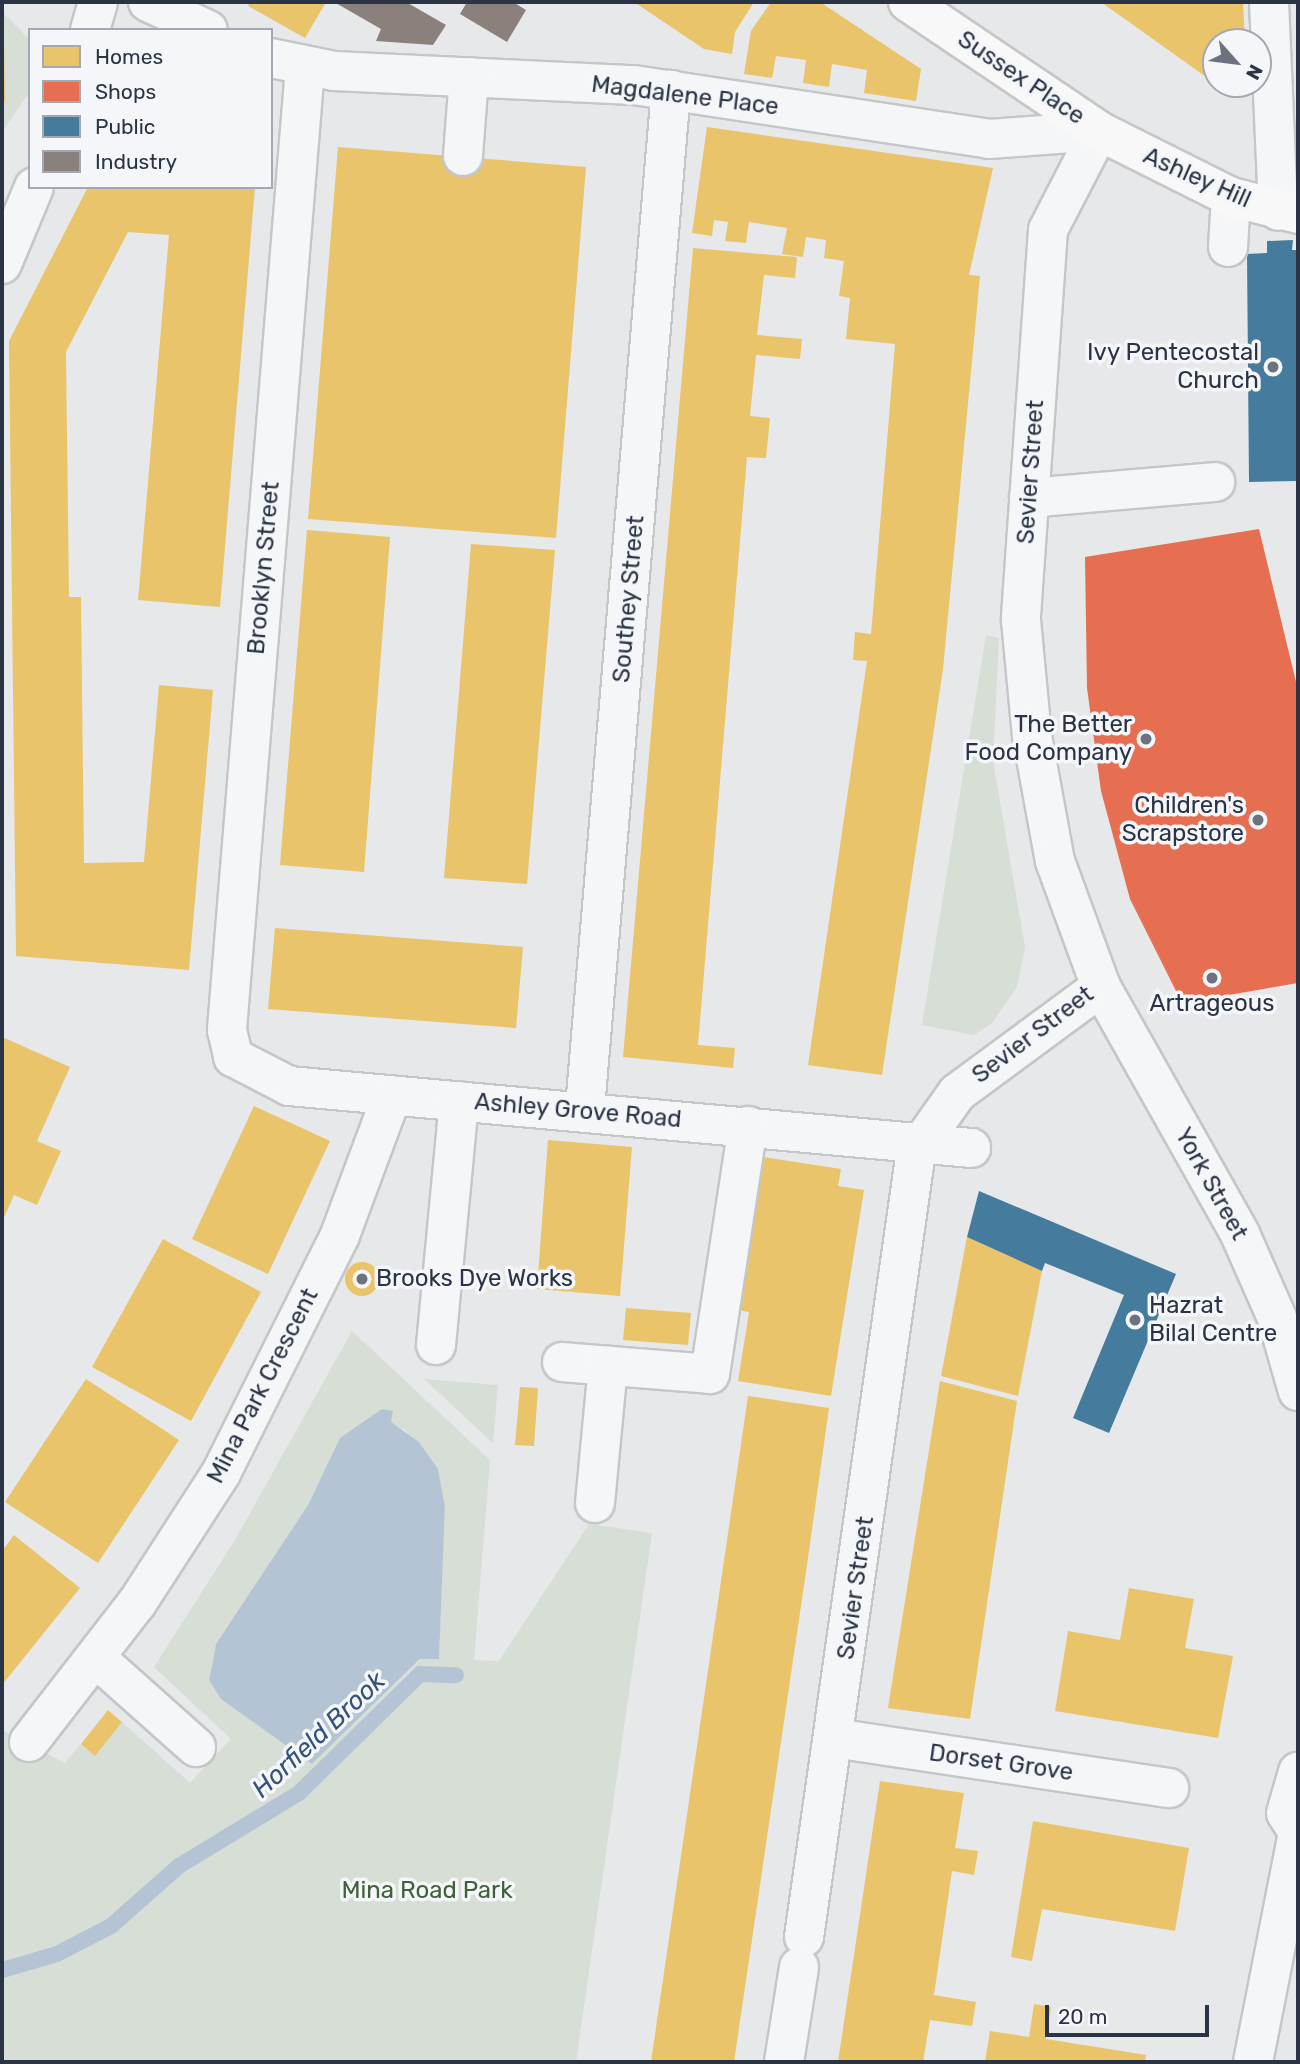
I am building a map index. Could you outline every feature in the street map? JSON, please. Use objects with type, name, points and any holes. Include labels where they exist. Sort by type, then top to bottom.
[{"type":"main road","name":"Sussex Place","points":[[908,2],[1099,131]]},
{"type":"main road","name":"Ashley Hill","points":[[1099,131],[1231,197],[1288,213]]},
{"type":"street","points":[[91,28],[98,2]]},
{"type":"street","points":[[148,2],[204,28]]},
{"type":"street","points":[[1269,2],[1288,213]]},
{"type":"street","name":"Magdalene Place","points":[[288,63],[671,90],[989,139],[1099,131]]},
{"type":"street","name":"Brooklyn Street","points":[[240,1065],[227,1030],[288,63]]},
{"type":"street","points":[[463,156],[469,77]]},
{"type":"street","name":"Southey Street","points":[[586,1108],[671,90]]},
{"type":"street","name":"Sevier Street","points":[[784,2062],[834,1738],[919,1145],[957,1093],[1101,987],[1055,860],[1032,736],[1021,620],[1048,230],[1099,131]]},
{"type":"street","points":[[2,264],[33,189]]},
{"type":"street","points":[[1228,247],[1231,197]]},
{"type":"street","points":[[1030,498],[1215,482]]},
{"type":"street","name":"York Street","points":[[1101,987],[1240,1234],[1277,1318],[1298,1391]]},
{"type":"street","name":"Ashley Grove Road","points":[[240,1065],[289,1086],[459,1101],[586,1108],[919,1145],[971,1148]]},
{"type":"street","name":"Mina Park Crescent","points":[[29,1742],[96,1658],[178,1541],[258,1402],[365,1179],[392,1095]]},
{"type":"street","points":[[436,1345],[459,1101]]},
{"type":"street","points":[[562,1362],[710,1374],[748,1126]]},
{"type":"street","points":[[596,1503],[608,1366]]},
{"type":"street","points":[[96,1658],[196,1747]]},
{"type":"street","name":"Dorset Grove","points":[[834,1738],[1169,1788]]},
{"type":"street","points":[[1253,2062],[1298,1832],[1286,1813],[1298,1772]]},
{"type":"green space","points":[[2,12],[28,38],[28,94],[2,132]]},
{"type":"green space","points":[[986,635],[999,638],[993,761],[1025,947],[1017,987],[992,1023],[974,1035],[922,1025]]},
{"type":"green space","name":"Mina Road Park","points":[[352,1331],[490,1460],[474,1660],[499,1661],[589,1524],[652,1533],[576,2062],[2,2062],[2,1730],[65,1763],[81,1744],[95,1755],[122,1722],[190,1783],[231,1739],[154,1667],[235,1540]],"holes":[[[377,1418],[405,1430],[438,1469],[445,1507],[439,1659],[421,1659],[312,1764],[212,1666],[216,1644],[308,1505],[340,1438]]]},
{"type":"green space","points":[[424,1379],[498,1385],[493,1443]]},
{"type":"water","points":[[382,1409],[393,1411],[391,1422],[419,1442],[438,1469],[445,1507],[439,1659],[420,1659],[312,1764],[221,1699],[209,1680],[216,1644],[308,1505],[340,1438]]},
{"type":"building: Homes","points":[[250,2],[326,2],[305,38],[248,6]]},
{"type":"building: Homes","points":[[634,2],[754,2],[735,32],[732,54],[704,49]]},
{"type":"building: Homes","points":[[771,2],[820,2],[921,69],[916,101],[864,93],[867,70],[832,64],[829,87],[803,83],[806,60],[776,56],[772,78],[744,74],[751,31]]},
{"type":"building: Homes","points":[[1101,2],[1243,2],[1244,28],[1202,28],[1202,74]]},
{"type":"building: Homes","points":[[4,43],[5,101],[2,101]]},
{"type":"building: Homes","points":[[707,127],[993,168],[969,275],[980,276],[943,669],[882,1075],[808,1065],[867,661],[853,660],[855,632],[871,634],[895,344],[846,339],[850,298],[839,296],[844,261],[824,258],[826,240],[806,237],[803,257],[782,254],[787,228],[749,222],[746,243],[725,241],[728,222],[714,220],[712,236],[692,233]]},
{"type":"building: Homes","points":[[338,147],[586,167],[556,538],[308,519]]},
{"type":"building: Homes","points":[[87,189],[255,189],[220,607],[138,600],[169,235],[128,232],[66,352],[69,597],[81,597],[84,863],[144,862],[159,685],[213,690],[189,970],[16,956],[9,341]]},
{"type":"building: Homes","points":[[693,248],[797,257],[795,278],[764,275],[757,335],[802,339],[800,359],[756,355],[750,416],[770,418],[766,458],[747,457],[698,1045],[735,1048],[733,1068],[623,1057]]},
{"type":"building: Homes","points":[[307,530],[390,537],[364,872],[280,865]]},
{"type":"building: Homes","points":[[471,544],[555,550],[527,884],[444,878]]},
{"type":"building: Homes","points":[[275,928],[523,947],[516,1028],[268,1009]]},
{"type":"building: Homes","points":[[2,1037],[70,1067],[37,1141],[61,1151],[37,1205],[14,1195],[2,1222]]},
{"type":"building: Homes","points":[[254,1106],[330,1141],[268,1274],[192,1239]]},
{"type":"building: Homes","points":[[548,1140],[632,1147],[620,1296],[537,1289]]},
{"type":"building: Homes","points":[[763,1157],[841,1169],[838,1186],[864,1190],[831,1396],[738,1381],[749,1312],[738,1310]]},
{"type":"building: Homes","points":[[967,1237],[1042,1271],[1018,1396],[941,1376]]},
{"type":"building: Homes","points":[[163,1239],[261,1292],[191,1421],[92,1367]]},
{"type":"building: Homes","name":"Brooks Dye Works","points":[[362,1262],[374,1267],[379,1279],[374,1291],[362,1296],[350,1291],[345,1279],[350,1267]]},
{"type":"building: Homes","points":[[626,1308],[691,1313],[688,1345],[623,1340]]},
{"type":"building: Homes","points":[[86,1379],[179,1440],[98,1563],[5,1502]]},
{"type":"building: Homes","points":[[940,1381],[1017,1401],[970,1719],[888,1708]]},
{"type":"building: Homes","points":[[520,1387],[538,1388],[534,1446],[515,1445]]},
{"type":"building: Homes","points":[[748,1396],[829,1408],[807,1565],[734,2062],[651,2062]]},
{"type":"building: Homes","points":[[14,1535],[80,1588],[2,1685],[2,1551]]},
{"type":"building: Homes","points":[[1129,1588],[1194,1599],[1185,1648],[1233,1656],[1218,1738],[1055,1711],[1068,1631],[1120,1640]]},
{"type":"building: Homes","points":[[108,1710],[122,1722],[95,1756],[81,1744]]},
{"type":"building: Homes","points":[[880,1781],[964,1793],[955,1848],[978,1851],[974,1875],[952,1871],[934,1995],[976,2002],[972,2026],[930,2020],[923,2062],[838,2062]]},
{"type":"building: Homes","points":[[1033,1821],[1189,1848],[1175,1931],[1042,1909],[1032,1961],[1011,1957]]},
{"type":"building: Homes","points":[[1034,2004],[1051,2007],[1046,2039],[1146,2055],[1145,2062],[985,2062],[990,2031],[1029,2037]]},
{"type":"building: Shops","points":[[1259,529],[1298,690],[1298,983],[1182,1003],[1130,899],[1101,791],[1087,688],[1085,557]]},
{"type":"building: Public","name":"Ivy Pentecostal Church","points":[[1293,240],[1292,250],[1298,250],[1298,481],[1249,482],[1247,254],[1267,253],[1267,241]]},
{"type":"building: Public","name":"Hazrat Bilal Centre","points":[[979,1191],[1176,1274],[1109,1433],[1073,1418],[1124,1295],[1045,1263],[1042,1271],[967,1237]]},
{"type":"building: Industry","points":[[334,2],[406,2],[446,25],[433,45],[376,41],[381,29]]},
{"type":"building: Industry","points":[[467,2],[513,2],[526,10],[507,42],[460,14]]},
{"type":"waterway","name":"Horfield Brook","points":[[2,1970],[57,1954],[111,1926],[179,1866],[299,1793],[420,1674],[456,1675]]},
{"type":"place","name":"Ivy Pentecostal Church","points":[[1273,367]]},
{"type":"place","name":"The Better Food Company","points":[[1146,739]]},
{"type":"place","name":"Children's Scrapstore","points":[[1258,820]]},
{"type":"place","name":"Artrageous","points":[[1212,978]]},
{"type":"place","name":"Brooks Dye Works","points":[[362,1279]]},
{"type":"place","name":"Hazrat Bilal Centre","points":[[1135,1320]]}]
